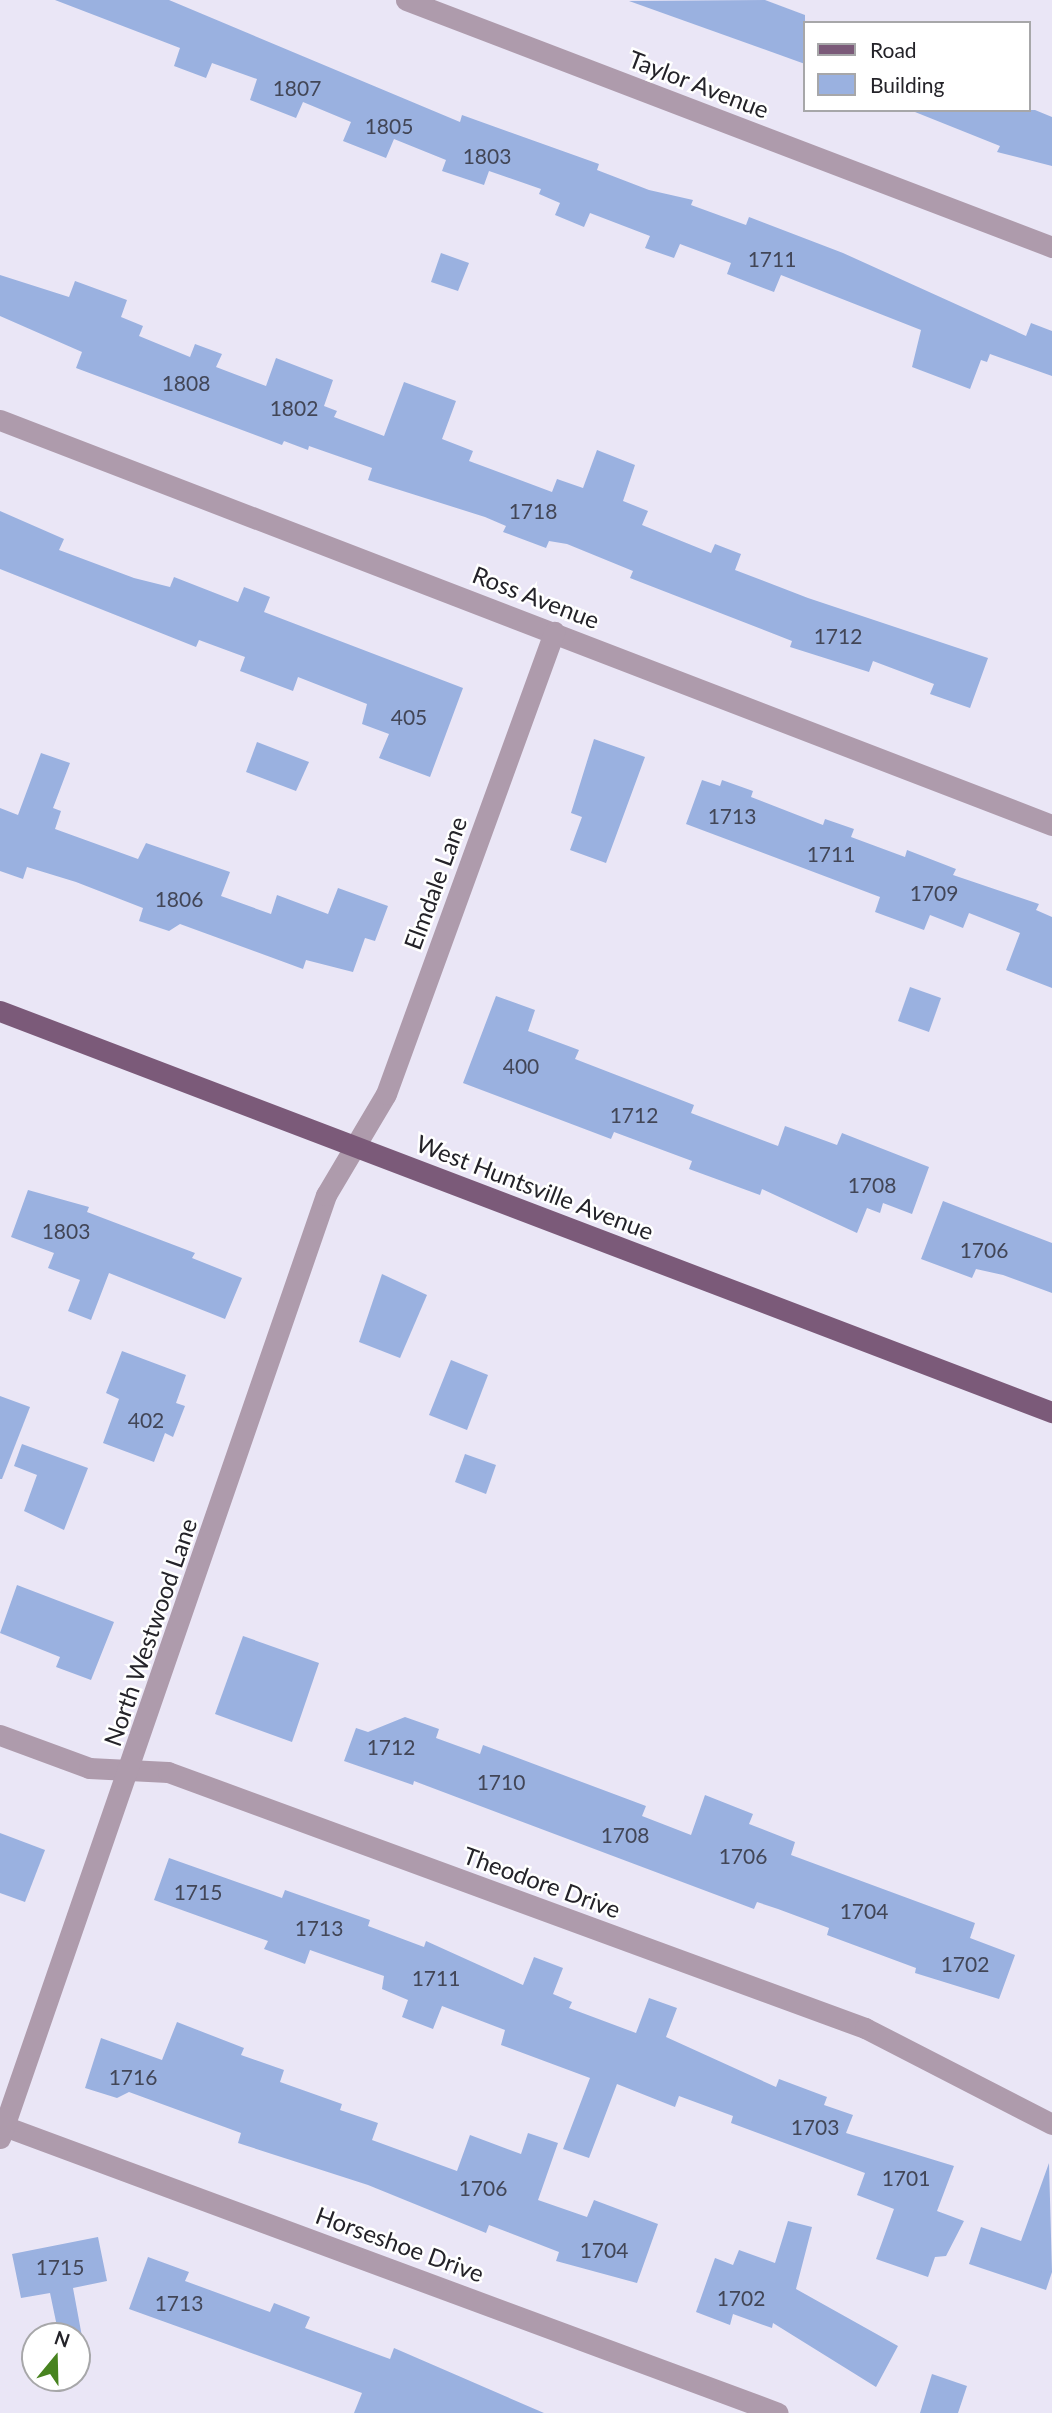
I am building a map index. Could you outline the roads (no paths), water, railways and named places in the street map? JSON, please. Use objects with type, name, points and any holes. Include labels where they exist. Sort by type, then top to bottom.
[{"type":"main road","name":"West Huntsville Avenue","points":[[0,1011],[1052,1412]]},
{"type":"street","name":"Taylor Avenue","points":[[406,0],[1052,247]]},
{"type":"street","name":"Ross Avenue","points":[[0,420],[1052,825]]},
{"type":"street","name":"Elmdale Lane","points":[[355,1146],[386,1094],[554,632]]},
{"type":"street","name":"North Westwood Lane","points":[[2,2132],[131,1770],[326,1195],[355,1146]]},
{"type":"street","name":"Theodore Drive","points":[[0,1735],[89,1768],[167,1772],[865,2028],[1052,2124]]},
{"type":"street","name":"Horseshoe Drive","points":[[2,2132],[778,2413]]}]
